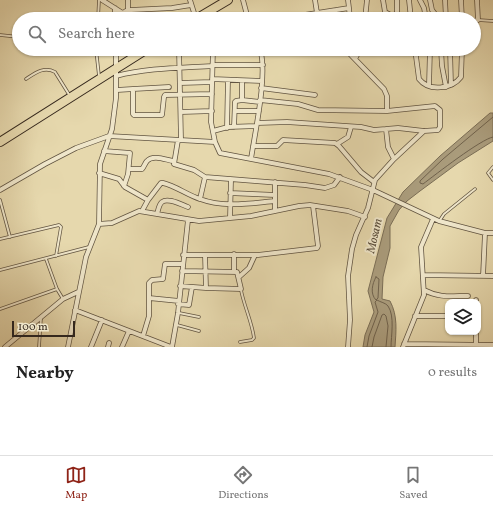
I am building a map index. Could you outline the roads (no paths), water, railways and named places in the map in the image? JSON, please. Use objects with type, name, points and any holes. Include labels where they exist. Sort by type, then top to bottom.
[{"type":"highway","points":[[213,12],[228,0]]},
{"type":"highway","points":[[0,142],[99,79],[116,72],[138,56]]},
{"type":"street","points":[[102,0],[121,12]]},
{"type":"street","points":[[128,0],[128,10]]},
{"type":"street","points":[[190,0],[194,12]]},
{"type":"street","points":[[243,0],[246,12]]},
{"type":"street","points":[[315,0],[317,12]]},
{"type":"street","points":[[348,0],[349,12]]},
{"type":"street","points":[[367,12],[368,0]]},
{"type":"street","points":[[383,0],[385,12]]},
{"type":"street","points":[[397,0],[397,12]]},
{"type":"street","points":[[409,0],[410,12]]},
{"type":"street","points":[[420,0],[424,12]]},
{"type":"street","points":[[430,0],[432,12]]},
{"type":"street","points":[[444,0],[445,12]]},
{"type":"street","points":[[461,0],[462,12]]},
{"type":"street","points":[[476,12],[477,0]]},
{"type":"street","points":[[125,12],[128,10],[191,5]]},
{"type":"street","points":[[326,12],[349,8]]},
{"type":"street","points":[[68,347],[74,310],[86,257],[99,224],[100,173],[104,151],[114,120],[117,90],[116,56]]},
{"type":"street","points":[[173,161],[179,140],[181,112],[179,56]]},
{"type":"street","points":[[213,56],[212,131],[220,153],[295,166],[340,177],[373,190],[439,222],[485,234],[493,233]]},
{"type":"street","points":[[251,159],[259,111],[263,65],[262,56]]},
{"type":"street","points":[[352,56],[387,94],[387,111]]},
{"type":"street","points":[[416,56],[419,80],[438,88],[446,87],[457,82],[462,74],[462,56]]},
{"type":"street","points":[[429,85],[430,56]]},
{"type":"street","points":[[441,56],[446,87]]},
{"type":"street","points":[[450,56],[451,85]]},
{"type":"street","points":[[116,72],[212,66],[263,65]]},
{"type":"street","points":[[180,83],[228,80],[262,80]]},
{"type":"street","points":[[227,128],[228,80]]},
{"type":"street","points":[[242,81],[242,100]]},
{"type":"street","points":[[117,90],[169,87]]},
{"type":"street","points":[[261,88],[315,95]]},
{"type":"street","points":[[133,89],[134,115],[162,115],[164,96],[212,94]]},
{"type":"street","points":[[212,131],[234,127],[287,122],[374,130],[404,128],[424,131],[439,129],[440,110],[437,107],[432,106],[387,111],[318,110],[298,104],[242,100],[235,102],[234,127]]},
{"type":"street","points":[[181,112],[212,111]]},
{"type":"street","points":[[235,111],[259,111]]},
{"type":"street","points":[[253,146],[277,146],[283,140],[337,144],[348,137],[352,127]]},
{"type":"street","points":[[386,129],[388,147],[394,159]]},
{"type":"street","points":[[348,347],[350,320],[348,276],[356,235],[365,217],[373,190],[374,180],[424,131]]},
{"type":"street","points":[[0,190],[76,148],[109,136],[215,142]]},
{"type":"street","points":[[337,144],[361,172],[374,182]]},
{"type":"street","points":[[104,151],[129,153],[129,169],[124,186]]},
{"type":"street","points":[[129,169],[142,169],[146,162],[151,158],[159,158],[173,161],[174,164],[194,170],[205,177],[230,180],[275,182],[325,188],[334,185],[340,177]]},
{"type":"street","points":[[100,173],[119,179],[124,186],[148,200]]},
{"type":"street","points":[[200,199],[205,177]]},
{"type":"street","points":[[230,180],[230,218]]},
{"type":"street","points":[[275,182],[275,211]]},
{"type":"street","points":[[142,211],[148,200],[161,183],[213,203],[230,204],[275,201]]},
{"type":"street","points":[[230,193],[275,195]]},
{"type":"street","points":[[157,214],[161,203],[164,201],[174,202],[188,207]]},
{"type":"street","points":[[99,224],[112,223],[136,212],[142,211],[198,221],[230,218],[299,206],[313,206],[348,211],[365,217]]},
{"type":"street","points":[[183,255],[255,255],[318,247],[313,206]]},
{"type":"street","points":[[433,219],[421,247],[424,295],[403,346],[493,345]]},
{"type":"street","points":[[74,310],[171,347],[178,313],[182,264],[188,220]]},
{"type":"street","points":[[483,276],[485,234]]},
{"type":"street","points":[[234,254],[234,272]]},
{"type":"street","points":[[205,255],[206,288]]},
{"type":"street","points":[[239,277],[249,268],[255,255]]},
{"type":"street","points":[[143,336],[148,320],[149,283],[152,280],[162,279],[165,264],[182,264]]},
{"type":"street","points":[[180,286],[241,289],[237,272],[182,271]]},
{"type":"street","points":[[423,275],[493,276]]},
{"type":"street","points":[[148,298],[179,302],[189,305],[192,287]]},
{"type":"street","points":[[424,290],[439,296],[468,296]]},
{"type":"street","points":[[5,347],[63,299],[78,292]]},
{"type":"street","points":[[416,316],[445,316]]},
{"type":"street","points":[[92,347],[102,320]]},
{"type":"street","points":[[122,347],[129,331]]},
{"type":"street","points":[[476,335],[476,345]]},
{"type":"lane","points":[[98,12],[99,0]]},
{"type":"lane","points":[[481,21],[493,21]]},
{"type":"lane","points":[[0,35],[12,36]]},
{"type":"lane","points":[[97,56],[99,79]]},
{"type":"lane","points":[[26,79],[43,69],[52,70],[55,72],[71,97]]},
{"type":"lane","points":[[493,167],[488,172],[493,180]]},
{"type":"lane","points":[[439,222],[444,214],[475,189]]},
{"type":"lane","points":[[0,200],[10,237]]},
{"type":"lane","points":[[0,239],[59,225],[61,227],[56,256]]},
{"type":"lane","points":[[0,270],[89,247]]},
{"type":"lane","points":[[46,259],[57,289],[63,299]]},
{"type":"lane","points":[[0,309],[57,289]]},
{"type":"lane","points":[[240,342],[252,340],[254,338],[241,289]]},
{"type":"lane","points":[[178,313],[199,317]]},
{"type":"lane","points":[[39,347],[41,317]]},
{"type":"lane","points":[[176,325],[199,331]]},
{"type":"water","points":[[490,113],[493,113],[493,141],[458,163],[407,201],[399,210],[390,226],[390,248],[383,277],[382,299],[390,301],[393,307],[396,324],[395,347],[363,347],[365,335],[374,312],[368,291],[387,218],[403,192],[440,156]]},
{"type":"water label","name":"Mosam","points":[[375,236]]}]
